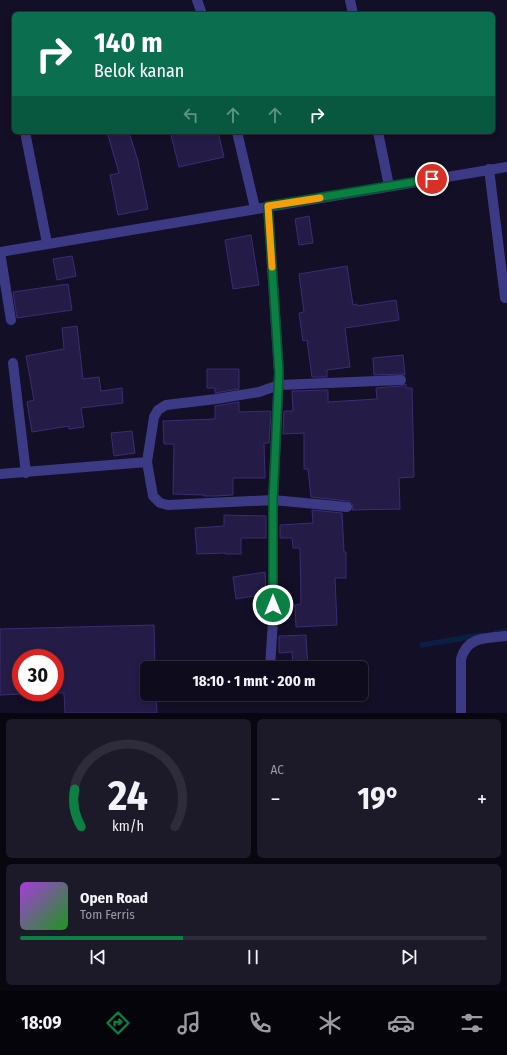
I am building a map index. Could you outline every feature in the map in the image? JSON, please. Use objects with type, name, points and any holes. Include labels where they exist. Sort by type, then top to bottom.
[{"type":"street","points":[[197,0],[201,12]]},
{"type":"street","points":[[350,0],[353,12]]},
{"type":"street","points":[[25,134],[47,243]]},
{"type":"street","points":[[238,134],[256,208]]},
{"type":"street","points":[[378,134],[389,186]]},
{"type":"street","points":[[11,320],[0,252],[507,167]]},
{"type":"street","points":[[489,169],[505,298]]},
{"type":"street","points":[[268,206],[279,385],[273,500],[273,620],[270,661]]},
{"type":"street","points":[[13,363],[26,473]]},
{"type":"street","points":[[347,507],[273,500],[168,505],[160,503],[153,496],[147,462],[154,416],[158,410],[166,405],[251,393],[279,385],[401,380]]},
{"type":"street","points":[[0,474],[147,462]]},
{"type":"street","points":[[461,713],[461,659],[463,652],[473,641],[484,638],[507,636]]},
{"type":"building","points":[[108,134],[130,134],[138,161],[148,209],[118,215],[110,175],[119,173]]},
{"type":"building","points":[[218,134],[224,157],[179,167],[171,135]]},
{"type":"building","points":[[309,216],[313,243],[299,245],[295,219]]},
{"type":"building","points":[[251,235],[259,285],[233,289],[225,240]]},
{"type":"building","points":[[72,256],[76,276],[57,280],[53,259]]},
{"type":"building","points":[[347,266],[353,305],[357,304],[357,306],[396,300],[399,320],[345,328],[350,367],[327,370],[327,377],[312,377],[307,340],[303,341],[299,313],[304,312],[299,274]]},
{"type":"building","points":[[68,284],[72,310],[17,318],[13,292]]},
{"type":"building","points":[[77,326],[83,379],[99,377],[101,391],[122,388],[123,403],[81,408],[84,427],[69,429],[69,426],[32,432],[27,402],[34,400],[26,356],[64,349],[62,328]]},
{"type":"building","points":[[403,355],[405,375],[374,375],[373,358]]},
{"type":"building","points":[[207,369],[239,369],[239,389],[215,393],[215,388],[207,388]]},
{"type":"building","points":[[406,384],[406,388],[412,388],[414,477],[399,478],[400,509],[352,510],[353,505],[348,501],[311,497],[308,469],[304,469],[304,433],[283,434],[284,411],[293,411],[292,391],[328,390],[328,402],[377,399],[376,388],[401,386]]},
{"type":"building","points":[[239,402],[239,412],[271,411],[269,443],[264,443],[265,478],[233,478],[233,495],[204,496],[173,494],[174,444],[164,444],[163,421],[215,419],[215,406]]},
{"type":"building","points":[[132,431],[135,453],[114,456],[111,433]]},
{"type":"building","points":[[312,510],[342,513],[344,552],[346,552],[346,578],[335,578],[337,625],[296,627],[295,605],[301,604],[300,548],[293,548],[292,538],[280,538],[280,525],[313,523]]},
{"type":"building","points":[[224,515],[266,516],[266,538],[241,538],[241,554],[197,554],[195,528],[224,526]]},
{"type":"building","points":[[265,572],[266,594],[236,599],[233,577]]},
{"type":"building","points":[[154,625],[155,661],[140,661],[140,701],[156,701],[157,713],[65,713],[64,649],[12,649],[12,694],[0,695],[0,629]]},
{"type":"building","points":[[306,635],[308,661],[293,661],[292,652],[279,653],[279,636]]},
{"type":"waterway","points":[[495,633],[507,631]]},
{"type":"waterway","points":[[422,645],[481,635]]},
{"type":"slow traffic","points":[[272,267],[268,206],[320,198]]},
{"type":"route","points":[[273,605],[273,500],[279,373],[268,206],[432,179]]}]
